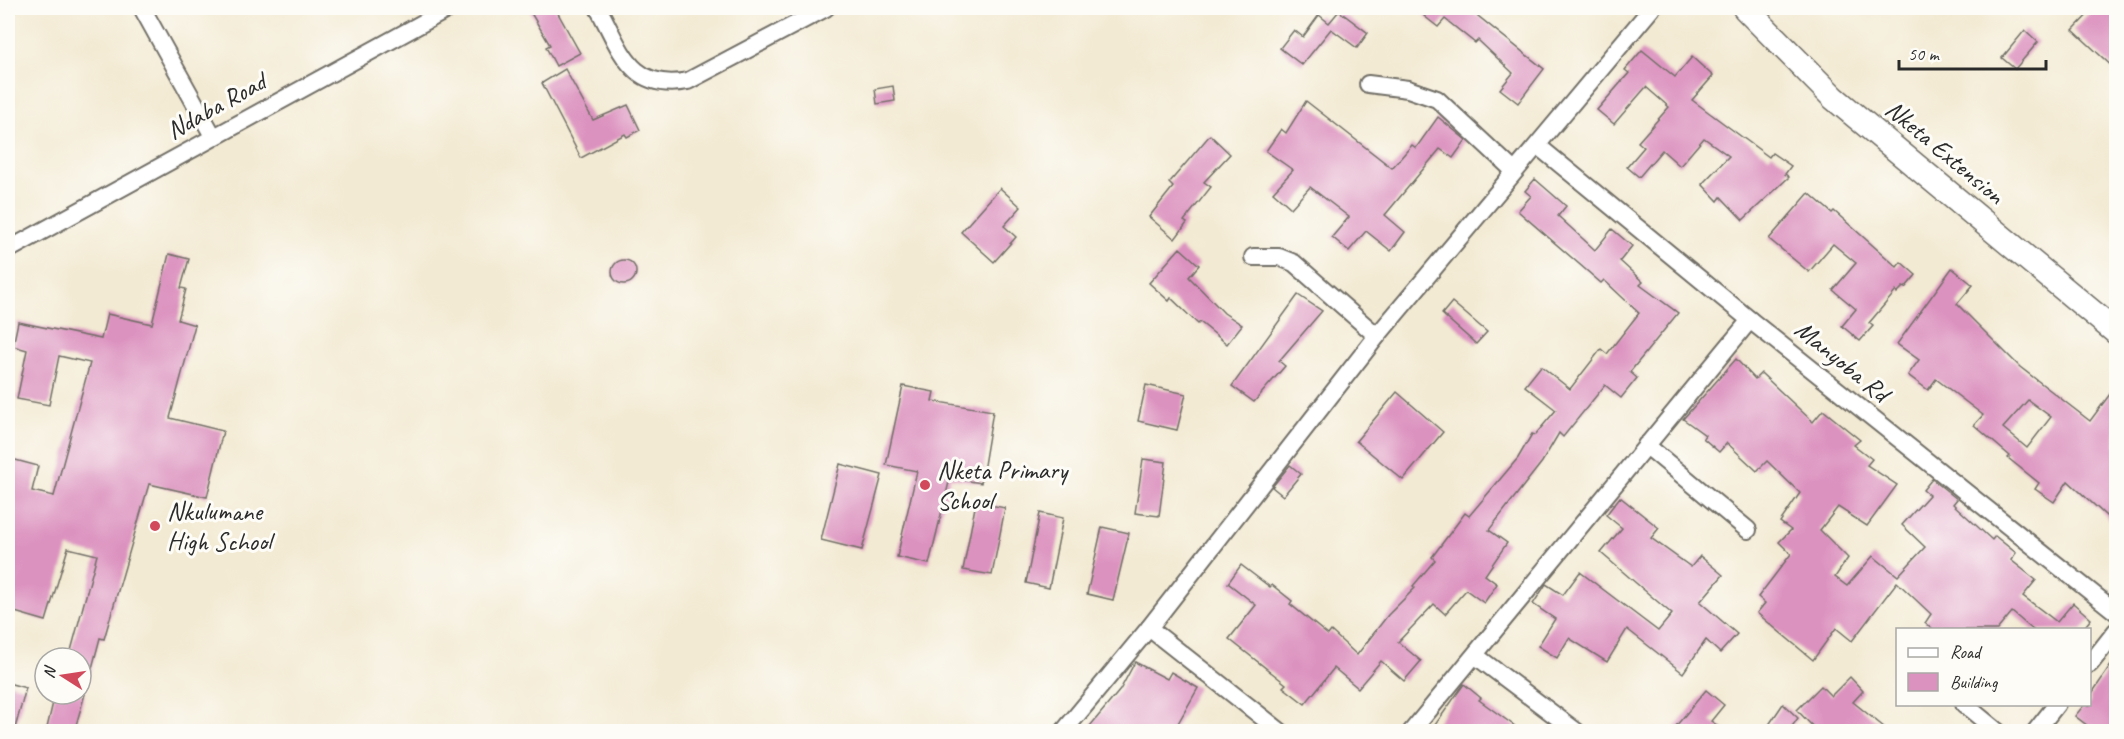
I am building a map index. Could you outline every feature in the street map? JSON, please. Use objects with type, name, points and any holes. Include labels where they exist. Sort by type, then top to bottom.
[{"type":"street","points":[[142,8],[213,136]]},
{"type":"street","name":"Ndaba Road","points":[[8,250],[450,8]]},
{"type":"street","points":[[598,8],[629,65],[637,74],[658,82],[676,83],[688,81],[826,8]]},
{"type":"street","points":[[1063,732],[1149,628],[1377,336],[1653,8]]},
{"type":"street","name":"Nketa Extension","points":[[1744,8],[1834,98],[2116,332]]},
{"type":"street","points":[[1368,84],[1408,89],[1437,99],[1514,171]]},
{"type":"street","name":"Manyoba Rd","points":[[1538,146],[1750,320],[2116,612]]},
{"type":"street","points":[[1253,257],[1279,257],[1294,263],[1377,336]]},
{"type":"street","points":[[1411,732],[1476,656],[1750,320]]},
{"type":"street","points":[[1646,445],[1748,530]]},
{"type":"street","points":[[1149,628],[1281,732]]},
{"type":"street","points":[[2091,663],[2116,631]]},
{"type":"street","points":[[1476,656],[1577,732]]},
{"type":"street","points":[[1965,706],[1998,732]]},
{"type":"street","points":[[2035,732],[2056,706]]},
{"type":"building","points":[[528,8],[555,8],[580,53],[556,66],[546,47],[550,45]]},
{"type":"building","points":[[1431,8],[1468,8],[1544,69],[1518,103],[1500,89],[1513,73],[1478,40],[1475,43],[1445,19],[1438,27],[1424,16]]},
{"type":"building","points":[[2094,8],[2116,8],[2116,70],[2073,30]]},
{"type":"building","points":[[1339,11],[1368,33],[1357,48],[1331,29],[1302,65],[1280,48],[1294,30],[1303,37],[1319,15],[1329,23]]},
{"type":"building","points":[[2025,30],[2038,42],[2015,69],[2002,58]]},
{"type":"building","points":[[1642,50],[1675,77],[1692,57],[1713,76],[1692,100],[1769,157],[1772,153],[1791,166],[1785,174],[1789,177],[1743,220],[1721,197],[1718,201],[1702,184],[1729,156],[1704,138],[1680,166],[1662,150],[1639,177],[1627,167],[1644,147],[1638,142],[1669,107],[1646,87],[1614,124],[1597,110],[1629,73],[1625,70]]},
{"type":"building","points":[[565,69],[593,120],[628,105],[640,130],[627,137],[625,134],[581,158],[542,83]]},
{"type":"building","points":[[893,86],[895,101],[877,104],[875,89]]},
{"type":"building","points":[[1306,101],[1392,168],[1412,145],[1416,148],[1438,117],[1466,140],[1453,158],[1440,149],[1385,215],[1405,232],[1391,251],[1366,231],[1349,251],[1332,237],[1349,217],[1310,187],[1291,208],[1273,192],[1293,170],[1266,151],[1281,129],[1286,133]]},
{"type":"building","points":[[1210,135],[1230,154],[1204,182],[1211,187],[1184,221],[1187,223],[1175,239],[1149,217],[1173,187],[1169,183]]},
{"type":"building","points":[[1535,179],[1566,206],[1558,216],[1595,250],[1612,229],[1632,246],[1620,261],[1643,282],[1640,285],[1678,313],[1630,372],[1637,378],[1621,398],[1605,385],[1563,437],[1559,433],[1542,462],[1489,530],[1507,543],[1485,575],[1497,584],[1484,603],[1466,590],[1445,614],[1434,604],[1398,642],[1421,661],[1404,681],[1381,661],[1358,688],[1334,668],[1305,704],[1283,687],[1286,684],[1229,639],[1256,605],[1228,583],[1241,565],[1270,587],[1272,585],[1292,601],[1290,604],[1328,635],[1331,631],[1357,655],[1388,615],[1415,588],[1413,586],[1435,560],[1432,557],[1465,513],[1469,516],[1518,458],[1532,434],[1535,435],[1556,410],[1525,386],[1541,366],[1570,389],[1601,349],[1607,354],[1639,313],[1604,280],[1601,283],[1518,211],[1531,196],[1525,191]]},
{"type":"building","points":[[1000,188],[1021,207],[1004,226],[1016,237],[994,262],[961,232]]},
{"type":"building","points":[[1809,193],[1832,213],[1834,211],[1897,267],[1901,262],[1916,275],[1905,288],[1903,287],[1897,293],[1896,291],[1869,323],[1873,326],[1860,341],[1842,326],[1856,309],[1833,290],[1856,263],[1833,244],[1809,272],[1769,239]]},
{"type":"building","points":[[1180,248],[1199,265],[1189,277],[1224,313],[1242,325],[1227,344],[1200,322],[1198,324],[1171,298],[1169,301],[1149,283]]},
{"type":"building","points":[[169,254],[189,259],[181,288],[186,289],[178,320],[195,325],[170,418],[223,431],[207,497],[149,484],[104,639],[100,638],[93,664],[93,646],[72,646],[97,555],[68,548],[46,621],[8,610],[8,458],[38,466],[32,491],[54,496],[90,363],[59,356],[49,405],[17,399],[27,350],[13,346],[18,322],[101,339],[107,314],[152,324]]},
{"type":"building","points":[[624,260],[633,263],[636,272],[633,281],[624,284],[615,281],[612,272],[615,263]]},
{"type":"building","points":[[1952,268],[1973,285],[1957,304],[2020,367],[2090,421],[2116,386],[2116,525],[2068,481],[2054,502],[2035,489],[2039,483],[2008,458],[2010,456],[1974,425],[1983,415],[1936,379],[1928,390],[1908,375],[1919,360],[1897,344]],"holes":[[[2028,400],[2051,417],[2027,448],[2003,428]]]},
{"type":"building","points":[[1298,295],[1322,311],[1279,361],[1285,366],[1254,402],[1232,386]]},
{"type":"building","points":[[1452,302],[1487,332],[1476,344],[1442,314]]},
{"type":"building","points":[[1736,359],[1755,379],[1761,373],[1813,422],[1823,410],[1860,440],[1854,445],[1872,459],[1867,465],[1897,485],[1867,526],[1838,507],[1820,530],[1848,558],[1835,577],[1847,586],[1873,556],[1898,576],[1925,547],[1902,525],[1929,495],[1923,490],[1932,479],[1957,499],[1953,504],[1992,540],[1995,536],[2016,553],[2011,560],[2036,580],[2023,596],[2057,622],[2073,603],[2091,619],[2084,628],[2031,628],[2012,612],[1999,628],[1931,628],[1925,623],[1931,614],[1897,582],[1852,641],[1836,628],[1813,660],[1757,613],[1765,603],[1758,597],[1791,554],[1779,542],[1791,530],[1780,522],[1800,493],[1767,461],[1757,471],[1727,443],[1719,452],[1703,438],[1705,435],[1683,419]]},
{"type":"building","points":[[1146,385],[1186,394],[1177,430],[1138,421]]},
{"type":"building","points":[[903,386],[934,392],[932,401],[993,411],[981,483],[950,478],[929,564],[897,557],[917,471],[886,465]]},
{"type":"building","points":[[1397,392],[1443,432],[1403,480],[1356,441]]},
{"type":"building","points":[[1143,459],[1166,462],[1159,516],[1135,513]]},
{"type":"building","points":[[840,464],[882,475],[862,550],[821,540]]},
{"type":"building","points":[[1290,465],[1301,474],[1283,496],[1272,487]]},
{"type":"building","points":[[1620,497],[1659,528],[1651,538],[1691,567],[1700,556],[1723,575],[1700,602],[1737,634],[1720,653],[1706,640],[1683,673],[1627,629],[1607,662],[1569,638],[1557,658],[1538,646],[1555,619],[1533,604],[1546,584],[1563,595],[1580,572],[1658,631],[1672,614],[1601,553],[1622,528],[1606,515]]},
{"type":"building","points":[[976,502],[1005,508],[992,575],[963,570]]},
{"type":"building","points":[[1040,513],[1063,518],[1049,588],[1026,583]]},
{"type":"building","points":[[1102,527],[1129,533],[1113,600],[1087,594]]},
{"type":"building","points":[[2116,658],[2116,732],[2096,732],[2075,716],[2083,706],[2091,706],[2091,695]]},
{"type":"building","points":[[1135,662],[1167,679],[1171,672],[1198,688],[1173,732],[1085,732],[1120,690]]},
{"type":"building","points":[[1850,677],[1863,691],[1853,702],[1890,732],[1818,732],[1797,710],[1821,686],[1831,696]]},
{"type":"building","points":[[8,683],[26,688],[14,732],[8,732]]},
{"type":"building","points":[[1464,684],[1481,698],[1479,700],[1523,732],[1430,732]]},
{"type":"building","points":[[1706,690],[1724,705],[1711,721],[1727,732],[1671,732]]},
{"type":"building","points":[[1783,704],[1798,718],[1788,732],[1764,732]]},
{"type":"building","points":[[52,706],[82,706],[74,732],[46,732]]},
{"type":"place","name":"Nketa Primary School","points":[[925,485]]},
{"type":"place","name":"Nkulumane High School","points":[[155,526]]}]
